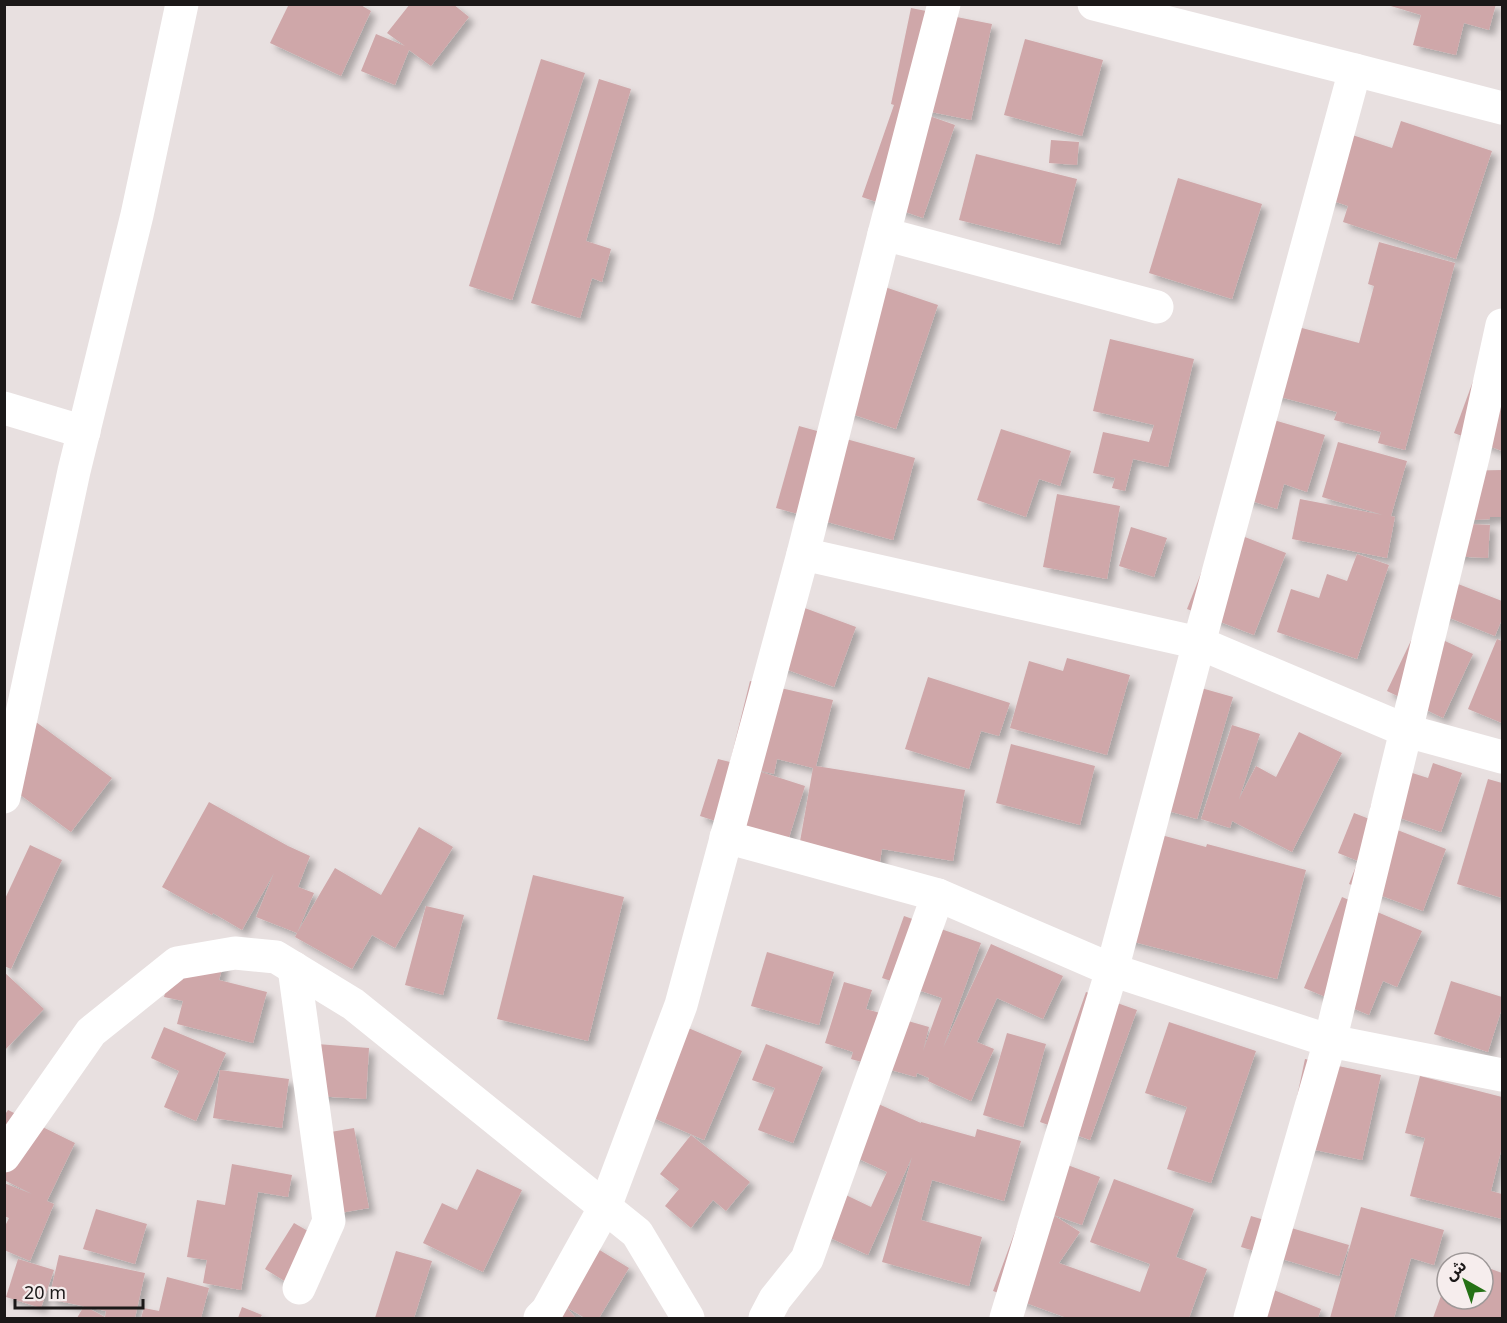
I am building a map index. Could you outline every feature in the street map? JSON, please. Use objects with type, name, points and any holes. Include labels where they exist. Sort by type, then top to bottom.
[{"type":"street","points":[[4,797],[74,471],[137,215],[182,4]]},
{"type":"street","points":[[540,1318],[547,1311],[605,1207],[681,1005],[803,554],[944,4]]},
{"type":"street","points":[[1094,4],[1503,108]]},
{"type":"street","points":[[1006,1318],[1112,970],[1355,70]]},
{"type":"street","points":[[884,234],[1157,307]]},
{"type":"street","points":[[1250,1318],[1330,1041],[1407,731],[1488,457],[1503,325]]},
{"type":"street","points":[[4,408],[84,432]]},
{"type":"street","points":[[803,554],[1199,644],[1407,731],[1503,757]]},
{"type":"street","points":[[726,837],[938,895],[1112,970],[1330,1041],[1503,1075]]},
{"type":"street","points":[[765,1318],[775,1299],[807,1259],[938,895]]},
{"type":"street","points":[[4,1156],[91,1032],[177,963],[234,953],[276,957],[353,1004],[637,1233],[688,1318]]},
{"type":"street","points":[[294,968],[329,1221],[299,1288]]},
{"type":"building","points":[[289,4],[359,4],[371,11],[341,76],[270,43]]},
{"type":"building","points":[[410,4],[453,4],[469,17],[431,66],[409,50],[395,85],[361,71],[376,34],[405,46],[387,33]]},
{"type":"building","points":[[1384,4],[1496,4],[1489,30],[1464,23],[1456,55],[1413,45],[1421,15]]},
{"type":"building","points":[[911,8],[992,24],[971,120],[901,106],[955,125],[923,218],[862,197],[894,105],[891,104]]},
{"type":"building","points":[[1025,39],[1103,60],[1082,136],[1004,115]]},
{"type":"building","points":[[541,59],[585,73],[512,300],[469,286]]},
{"type":"building","points":[[599,79],[631,89],[586,241],[611,249],[602,282],[592,278],[580,318],[531,303]]},
{"type":"building","points":[[1401,121],[1492,151],[1456,259],[1343,222],[1348,206],[1312,194],[1334,129],[1392,148]]},
{"type":"building","points":[[1051,140],[1079,142],[1077,165],[1049,163]]},
{"type":"building","points":[[976,154],[1077,179],[1060,245],[959,220]]},
{"type":"building","points":[[1178,178],[1262,204],[1232,299],[1149,273]]},
{"type":"building","points":[[1379,242],[1455,263],[1405,450],[1378,443],[1381,432],[1334,420],[1337,412],[1261,392],[1279,322],[1359,343],[1374,286],[1368,284]]},
{"type":"building","points":[[870,282],[938,305],[896,429],[828,406]]},
{"type":"building","points":[[1110,339],[1194,359],[1168,467],[1133,459],[1125,491],[1112,488],[1115,478],[1093,473],[1103,432],[1149,442],[1154,425],[1093,411]]},
{"type":"building","points":[[1476,373],[1502,383],[1502,451],[1454,433]]},
{"type":"building","points":[[1253,414],[1325,435],[1307,492],[1284,484],[1277,509],[1229,494]]},
{"type":"building","points":[[799,426],[915,458],[893,540],[776,508]]},
{"type":"building","points":[[1001,429],[1071,451],[1060,486],[1039,479],[1026,517],[977,500]]},
{"type":"building","points":[[1338,442],[1407,461],[1391,516],[1395,517],[1387,558],[1292,539],[1300,499],[1383,515],[1322,497]]},
{"type":"building","points":[[1502,470],[1502,517],[1458,521],[1456,471]]},
{"type":"building","points":[[1057,494],[1120,506],[1107,579],[1043,567]]},
{"type":"building","points":[[1450,523],[1490,525],[1488,558],[1449,556]]},
{"type":"building","points":[[1131,527],[1167,538],[1154,577],[1119,566]]},
{"type":"building","points":[[1219,527],[1286,553],[1254,635],[1187,609]]},
{"type":"building","points":[[1357,554],[1389,565],[1357,659],[1277,632],[1291,589],[1319,598],[1327,574],[1347,581]]},
{"type":"building","points":[[1440,577],[1502,601],[1502,619],[1495,636],[1427,609]]},
{"type":"building","points":[[783,600],[856,627],[834,687],[761,660]]},
{"type":"building","points":[[1417,628],[1473,654],[1443,718],[1387,691]]},
{"type":"building","points":[[1497,639],[1502,641],[1502,723],[1468,709]]},
{"type":"building","points":[[1067,658],[1130,675],[1107,755],[1010,728],[1029,661],[1063,671]]},
{"type":"building","points":[[928,677],[1010,703],[999,736],[981,731],[969,769],[905,749]]},
{"type":"building","points":[[750,681],[833,700],[816,766],[965,790],[953,861],[882,849],[879,868],[799,847],[813,768],[777,759],[774,774],[752,769],[805,786],[787,844],[700,816],[718,759],[730,762]]},
{"type":"building","points":[[1187,684],[1233,697],[1197,819],[1150,806]]},
{"type":"building","points":[[36,722],[112,778],[71,832],[4,783]]},
{"type":"building","points":[[1232,725],[1260,734],[1239,799],[1256,766],[1276,777],[1299,732],[1342,753],[1292,852],[1232,821],[1230,828],[1201,819]]},
{"type":"building","points":[[1011,744],[1095,766],[1080,825],[996,803]]},
{"type":"building","points":[[1433,763],[1462,773],[1441,832],[1370,808],[1384,764],[1428,778]]},
{"type":"building","points":[[1488,779],[1502,783],[1502,898],[1457,884]]},
{"type":"building","points":[[209,802],[310,856],[298,887],[314,893],[297,933],[256,917],[274,873],[242,930],[162,887]]},
{"type":"building","points":[[1354,813],[1446,849],[1423,911],[1349,884],[1358,861],[1338,853]]},
{"type":"building","points":[[419,827],[453,847],[395,948],[372,935],[352,969],[295,937],[335,868],[381,895]]},
{"type":"building","points":[[1135,828],[1306,870],[1277,979],[1107,935]]},
{"type":"building","points":[[30,845],[62,860],[11,969],[4,966],[4,901]]},
{"type":"building","points":[[533,875],[624,897],[588,1041],[497,1019]]},
{"type":"building","points":[[1342,897],[1422,931],[1397,987],[1383,981],[1369,1015],[1304,988]]},
{"type":"building","points":[[426,906],[464,915],[443,995],[405,985]]},
{"type":"building","points":[[904,916],[981,943],[943,1048],[991,944],[1063,976],[1043,1019],[997,998],[977,1042],[994,1049],[971,1101],[928,1081],[929,1078],[917,1073],[916,1077],[851,1059],[853,1052],[825,1043],[844,982],[872,990],[866,1009],[929,1027],[923,1051],[942,998],[882,978]]},
{"type":"building","points":[[176,951],[224,963],[219,980],[267,992],[253,1043],[177,1024],[183,1001],[164,997]]},
{"type":"building","points":[[767,952],[834,972],[819,1025],[751,1006]]},
{"type":"building","points":[[4,972],[44,1009],[4,1051]]},
{"type":"building","points":[[1451,981],[1502,997],[1502,1008],[1488,1052],[1434,1034]]},
{"type":"building","points":[[1086,992],[1137,1010],[1090,1140],[1040,1122]]},
{"type":"building","points":[[672,1021],[742,1051],[704,1140],[633,1109]]},
{"type":"building","points":[[1169,1022],[1256,1051],[1211,1183],[1167,1169],[1187,1107],[1145,1093]]},
{"type":"building","points":[[164,1027],[226,1053],[196,1121],[164,1107],[179,1071],[151,1058]]},
{"type":"building","points":[[1007,1033],[1046,1044],[1023,1127],[983,1115]]},
{"type":"building","points":[[317,1044],[369,1048],[366,1099],[314,1096]]},
{"type":"building","points":[[766,1044],[823,1067],[793,1143],[758,1130],[775,1088],[752,1080]]},
{"type":"building","points":[[1305,1059],[1381,1075],[1362,1160],[1287,1144]]},
{"type":"building","points":[[220,1070],[289,1079],[282,1128],[213,1118]]},
{"type":"building","points":[[1420,1076],[1502,1097],[1502,1147],[1491,1191],[1502,1194],[1502,1219],[1410,1196],[1425,1138],[1405,1133]]},
{"type":"building","points":[[856,1094],[921,1123],[975,1137],[977,1129],[1021,1141],[1004,1201],[932,1180],[921,1220],[982,1237],[969,1286],[882,1262],[912,1157],[868,1255],[808,1228],[827,1186],[871,1207],[887,1172],[833,1147]]},
{"type":"building","points":[[8,1110],[75,1143],[47,1201],[54,1204],[30,1261],[4,1250],[4,1228],[9,1218],[4,1216],[4,1183],[32,1194],[4,1180],[4,1116]]},
{"type":"building","points":[[354,1128],[369,1208],[334,1214],[319,1134]]},
{"type":"building","points":[[691,1135],[750,1182],[726,1211],[713,1200],[691,1228],[665,1206],[679,1189],[660,1174]]},
{"type":"building","points":[[1043,1156],[1100,1177],[1082,1225],[1048,1213],[1036,1245],[1055,1216],[1080,1232],[1059,1263],[1140,1292],[1150,1264],[1090,1242],[1114,1179],[1194,1209],[1176,1257],[1207,1269],[1189,1318],[1067,1318],[993,1291]]},
{"type":"building","points":[[232,1164],[292,1175],[288,1197],[258,1192],[241,1290],[203,1283],[207,1260],[187,1257],[197,1200],[225,1205]]},
{"type":"building","points":[[477,1169],[522,1190],[483,1272],[423,1243],[442,1203],[457,1210]]},
{"type":"building","points":[[1361,1207],[1444,1230],[1438,1251],[1435,1251],[1434,1265],[1411,1258],[1394,1318],[1330,1318]]},
{"type":"building","points":[[96,1209],[147,1224],[135,1264],[83,1249]]},
{"type":"building","points":[[1251,1216],[1349,1245],[1339,1276],[1241,1247]]},
{"type":"building","points":[[294,1223],[320,1238],[291,1285],[265,1269]]},
{"type":"building","points":[[575,1235],[629,1268],[599,1318],[585,1318],[566,1307],[576,1318],[526,1318]]},
{"type":"building","points":[[396,1251],[432,1261],[414,1318],[375,1318]]},
{"type":"building","points":[[59,1255],[145,1273],[135,1318],[77,1318],[84,1306],[49,1299]],"holes":[[[85,1307],[106,1311],[105,1317]]]},
{"type":"building","points":[[18,1259],[54,1270],[41,1308],[6,1297]]},
{"type":"building","points":[[1495,1270],[1502,1273],[1502,1318],[1433,1318],[1436,1311],[1495,1311]]},
{"type":"building","points":[[167,1277],[209,1288],[201,1318],[141,1318],[144,1308],[159,1311]]},
{"type":"building","points":[[1254,1282],[1321,1309],[1318,1318],[1239,1318]]},
{"type":"building","points":[[242,1307],[262,1315],[260,1318],[238,1318]]}]
